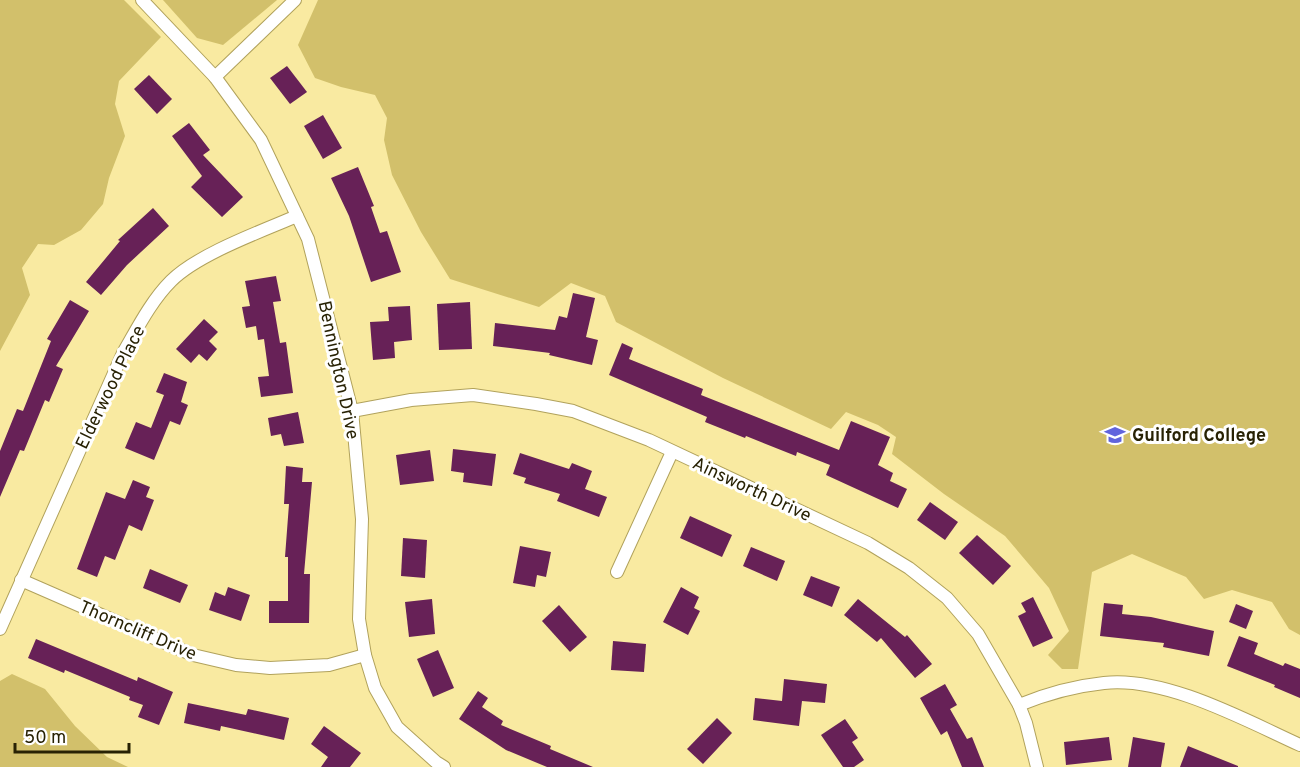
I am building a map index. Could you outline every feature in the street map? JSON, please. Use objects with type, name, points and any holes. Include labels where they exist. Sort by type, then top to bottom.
[{"type":"street","name":"Bennington Drive","points":[[142,0],[215,77],[261,140],[308,239],[352,411],[362,519],[359,619],[365,655],[375,688],[397,727],[444,767]]},
{"type":"street","points":[[215,77],[295,0]]},
{"type":"street","name":"Elderwood Place","points":[[0,629],[123,354],[151,308],[172,280],[196,262],[297,216]]},
{"type":"street","name":"Ainsworth Drive","points":[[352,411],[411,400],[473,395],[573,411],[649,440],[868,543],[909,568],[947,598],[978,634],[1019,705],[1037,767]]},
{"type":"street","points":[[617,573],[672,452]]},
{"type":"street","name":"Thorncliff Drive","points":[[21,580],[194,655],[236,665],[270,668],[329,665],[365,655]]},
{"type":"street","points":[[1019,705],[1050,693],[1105,682],[1140,684],[1167,689],[1300,745]]},
{"type":"shaded area","points":[[0,0],[124,0],[161,37],[119,81],[115,104],[125,136],[109,178],[103,204],[81,230],[54,245],[38,244],[22,268],[30,295],[0,351]]},
{"type":"shaded area","points":[[163,0],[277,0],[223,45],[197,38]]},
{"type":"shaded area","name":"Guilford College","points":[[318,0],[1300,0],[1300,635],[1289,629],[1272,602],[1232,590],[1204,599],[1186,577],[1132,554],[1092,572],[1078,669],[1062,669],[1048,655],[1069,631],[1049,588],[1005,536],[944,494],[892,454],[896,437],[878,425],[846,412],[831,429],[723,378],[616,322],[605,296],[571,283],[539,307],[450,279],[421,232],[392,175],[384,140],[387,118],[375,95],[315,78],[298,45]]},
{"type":"shaded area","points":[[12,674],[45,689],[75,726],[107,757],[128,767],[0,767],[0,681]]},
{"type":"building","points":[[287,66],[307,92],[290,104],[270,78]]},
{"type":"building","points":[[149,75],[172,99],[157,114],[134,89]]},
{"type":"building","points":[[323,115],[342,148],[323,159],[304,126]]},
{"type":"building","points":[[189,123],[210,150],[203,155],[243,197],[222,217],[191,187],[202,176],[172,136]]},
{"type":"building","points":[[358,167],[374,206],[371,207],[380,233],[387,231],[401,272],[371,282],[349,216],[331,178]]},
{"type":"building","points":[[153,208],[169,226],[127,265],[101,295],[86,282],[120,241],[118,240]]},
{"type":"building","points":[[276,276],[281,301],[273,302],[280,343],[286,342],[293,393],[261,397],[258,377],[269,376],[264,339],[258,340],[256,326],[246,328],[242,307],[250,306],[245,281]]},
{"type":"building","points":[[573,293],[595,298],[586,337],[598,340],[592,365],[549,355],[550,353],[493,346],[495,323],[555,330],[559,316],[567,318]]},
{"type":"building","points":[[70,300],[89,311],[56,366],[63,369],[49,402],[45,400],[24,451],[20,450],[0,497],[0,451],[17,409],[23,411],[51,341],[47,339]]},
{"type":"building","points":[[470,302],[472,349],[439,350],[437,304]]},
{"type":"building","points":[[410,306],[412,340],[394,342],[395,358],[373,360],[370,322],[389,321],[388,307]]},
{"type":"building","points":[[204,319],[218,332],[209,341],[217,349],[207,361],[199,354],[191,363],[176,349]]},
{"type":"building","points":[[622,343],[633,348],[629,359],[703,389],[701,395],[839,450],[851,421],[890,437],[878,465],[893,473],[890,481],[907,489],[898,508],[826,475],[830,465],[797,452],[796,456],[705,422],[707,417],[609,375]]},
{"type":"building","points":[[164,373],[187,382],[181,402],[188,405],[180,425],[170,421],[154,460],[125,448],[136,422],[151,428],[164,395],[156,392]]},
{"type":"building","points":[[298,412],[304,443],[284,446],[281,434],[271,436],[268,418]]},
{"type":"building","points":[[453,449],[496,454],[492,486],[463,482],[464,473],[451,471]]},
{"type":"building","points":[[430,450],[434,481],[400,485],[396,455]]},
{"type":"building","points":[[520,453],[569,469],[572,463],[592,471],[585,489],[607,497],[599,517],[557,501],[560,494],[524,483],[526,478],[513,474]]},
{"type":"building","points":[[286,466],[303,468],[302,482],[312,482],[304,574],[310,574],[309,623],[269,623],[269,601],[288,601],[288,557],[285,557],[289,504],[284,504]]},
{"type":"building","points":[[133,480],[150,487],[146,497],[154,500],[142,531],[129,525],[115,560],[105,556],[97,577],[77,569],[106,492],[125,499]]},
{"type":"building","points":[[930,502],[958,522],[945,540],[917,520]]},
{"type":"building","points":[[690,516],[732,535],[722,557],[680,538]]},
{"type":"building","points":[[977,535],[1011,566],[993,585],[959,553]]},
{"type":"building","points":[[403,538],[427,540],[425,578],[401,576]]},
{"type":"building","points":[[520,546],[551,552],[546,577],[537,575],[535,587],[513,583]]},
{"type":"building","points":[[751,547],[785,561],[777,581],[743,566]]},
{"type":"building","points":[[150,569],[188,585],[180,603],[143,588]]},
{"type":"building","points":[[811,576],[840,587],[832,607],[803,595]]},
{"type":"building","points":[[228,587],[250,595],[241,621],[209,610],[215,592],[225,596]]},
{"type":"building","points":[[681,587],[699,597],[694,608],[700,611],[688,635],[663,622]]},
{"type":"building","points":[[1033,597],[1053,638],[1033,647],[1018,616],[1026,612],[1021,603]]},
{"type":"building","points":[[432,599],[435,634],[409,637],[405,602]]},
{"type":"building","points":[[858,599],[905,637],[907,635],[932,664],[915,678],[881,638],[877,642],[844,615]]},
{"type":"building","points":[[1104,603],[1123,605],[1122,614],[1151,617],[1214,631],[1209,656],[1163,647],[1164,643],[1100,636]]},
{"type":"building","points":[[1236,604],[1253,611],[1246,629],[1229,622]]},
{"type":"building","points":[[559,605],[587,637],[570,652],[542,621]]},
{"type":"building","points":[[1239,636],[1258,643],[1254,654],[1283,666],[1285,663],[1300,669],[1300,698],[1274,687],[1275,685],[1227,666]]},
{"type":"building","points":[[36,639],[137,681],[138,677],[173,692],[159,725],[138,717],[143,705],[129,700],[130,697],[65,670],[64,673],[28,658]]},
{"type":"building","points":[[613,641],[646,644],[644,672],[611,670]]},
{"type":"building","points":[[438,650],[454,688],[433,697],[417,659]]},
{"type":"building","points":[[784,679],[827,684],[825,703],[802,701],[799,726],[753,720],[755,698],[782,701]]},
{"type":"building","points":[[945,684],[957,705],[950,709],[967,739],[972,737],[984,767],[962,767],[947,731],[941,735],[920,698]]},
{"type":"building","points":[[478,691],[488,698],[482,707],[503,721],[501,725],[593,767],[547,767],[506,750],[459,719]]},
{"type":"building","points":[[188,703],[246,715],[248,709],[289,718],[284,740],[221,726],[220,731],[184,723]]},
{"type":"building","points":[[717,718],[732,733],[703,764],[687,749]]},
{"type":"building","points":[[845,719],[858,738],[852,742],[864,760],[854,767],[843,767],[821,735]]},
{"type":"building","points":[[324,726],[361,753],[350,767],[321,767],[328,757],[311,744]]},
{"type":"building","points":[[1109,737],[1112,760],[1066,765],[1064,742]]},
{"type":"building","points":[[1133,737],[1165,743],[1161,767],[1128,767]]},
{"type":"building","points":[[1188,746],[1238,766],[1238,767],[1180,767]]},
{"type":"place","name":"Guilford College","points":[[1115,435]]}]
